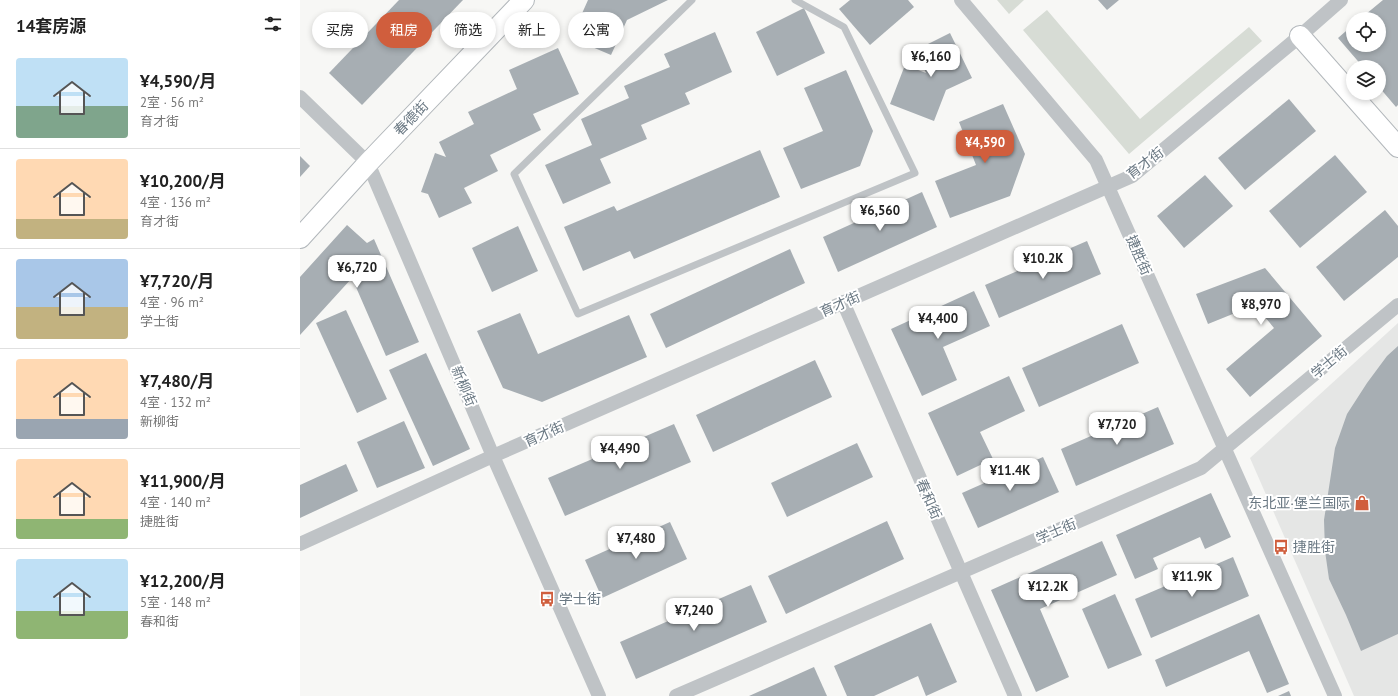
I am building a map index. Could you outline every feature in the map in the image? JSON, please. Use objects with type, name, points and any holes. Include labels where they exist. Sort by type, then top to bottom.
[{"type":"street","name":"春德街","points":[[300,238],[368,163],[524,0]]},
{"type":"street","name":"捷胜街","points":[[961,0],[1096,160],[1335,696]]},
{"type":"street","name":"育才街","points":[[300,544],[493,456],[1132,176],[1341,0]]},
{"type":"street","points":[[1300,36],[1398,147]]},
{"type":"street","name":"新柳街","points":[[300,97],[368,163],[493,456],[599,696]]},
{"type":"street","name":"春和街","points":[[843,302],[1015,696]]},
{"type":"street","name":"学士街","points":[[676,696],[1201,468],[1398,305]]},
{"type":"lane","points":[[692,0],[514,174],[578,314],[915,172],[844,27],[795,0]]},
{"type":"shaded area","points":[[997,0],[1024,0],[1009,14]]},
{"type":"shaded area","points":[[1047,10],[1140,119],[1249,27],[1262,41],[1129,154],[1023,30]]},
{"type":"shaded area","points":[[1398,323],[1398,696],[1354,696],[1250,458]]},
{"type":"building","points":[[399,0],[463,0],[451,12],[440,12],[440,24],[432,32],[432,12],[387,12]]},
{"type":"building","points":[[588,0],[668,0],[627,20],[624,27],[624,12],[583,12]]},
{"type":"building","points":[[850,0],[908,0],[914,7],[870,45],[839,9]]},
{"type":"building","points":[[1098,0],[1119,0],[1107,10]]},
{"type":"building","points":[[1383,0],[1398,0],[1398,105],[1396,107],[1386,95],[1386,60],[1357,60],[1350,52],[1386,52],[1386,12],[1368,12]]},
{"type":"building","points":[[804,8],[825,53],[777,76],[756,32]]},
{"type":"building","points":[[376,24],[376,48],[417,48],[362,105],[329,73],[353,48],[368,48],[368,32]]},
{"type":"building","points":[[1346,31],[1346,47],[1338,38]]},
{"type":"building","points":[[715,32],[732,72],[685,93],[690,104],[641,125],[647,139],[600,159],[611,183],[563,204],[545,165],[592,145],[581,119],[629,98],[624,86],[670,67],[664,54]]},
{"type":"building","points":[[950,33],[972,78],[946,90],[934,121],[890,104],[905,65],[926,73],[916,50]]},
{"type":"building","points":[[558,48],[579,94],[533,114],[541,130],[490,155],[498,171],[464,188],[472,203],[439,218],[428,194],[421,192],[435,153],[446,157],[439,142],[474,124],[468,112],[517,89],[509,70]]},
{"type":"building","points":[[595,48],[614,48],[611,55]]},
{"type":"building","points":[[846,70],[873,131],[860,166],[801,189],[783,148],[823,131],[804,88]]},
{"type":"building","points":[[1289,99],[1316,131],[1245,190],[1218,158]]},
{"type":"building","points":[[1003,104],[1025,154],[1010,196],[950,218],[935,181],[976,165],[959,122]]},
{"type":"building","points":[[760,150],[780,197],[634,259],[630,251],[583,271],[564,227],[614,206],[617,211]]},
{"type":"building","points":[[1335,155],[1367,192],[1300,248],[1269,211]]},
{"type":"building","points":[[300,156],[310,166],[300,177]]},
{"type":"building","points":[[1205,175],[1233,206],[1184,248],[1157,216]]},
{"type":"building","points":[[922,192],[937,227],[838,272],[823,237]]},
{"type":"building","points":[[1385,210],[1398,226],[1398,257],[1344,301],[1316,267]]},
{"type":"building","points":[[347,225],[367,243],[374,239],[419,342],[386,356],[352,278],[300,335],[300,277]]},
{"type":"building","points":[[518,226],[538,271],[492,292],[472,248]]},
{"type":"building","points":[[1087,241],[1101,274],[999,318],[985,285]]},
{"type":"building","points":[[790,249],[805,283],[666,348],[650,314]]},
{"type":"building","points":[[1265,268],[1322,336],[1250,397],[1226,369],[1274,328],[1255,305],[1208,324],[1196,294]]},
{"type":"building","points":[[974,291],[990,326],[943,347],[957,380],[922,396],[891,329]]},
{"type":"building","points":[[346,310],[387,399],[357,413],[316,323]]},
{"type":"building","points":[[520,313],[538,354],[629,315],[647,357],[542,402],[503,388],[477,331]]},
{"type":"building","points":[[1122,324],[1139,363],[1039,407],[1022,368]]},
{"type":"building","name":"东北亚·堡兰国际","points":[[1398,346],[1398,634],[1361,651],[1329,579],[1325,551],[1324,520],[1335,448],[1347,414],[1387,356]]},
{"type":"building","points":[[426,353],[470,449],[433,466],[389,370]]},
{"type":"building","points":[[815,360],[832,397],[713,452],[696,415]]},
{"type":"building","points":[[1009,376],[1025,411],[980,432],[993,459],[957,476],[928,413]]},
{"type":"building","points":[[1158,407],[1174,444],[1076,486],[1061,449]]},
{"type":"building","points":[[404,421],[425,468],[377,488],[357,442]]},
{"type":"building","points":[[674,424],[691,462],[565,516],[548,478]]},
{"type":"building","points":[[857,443],[873,477],[787,517],[771,483]]},
{"type":"building","points":[[1043,457],[1059,492],[978,528],[962,493]]},
{"type":"building","points":[[346,464],[358,491],[300,518],[300,485]]},
{"type":"building","points":[[1211,493],[1231,537],[1205,549],[1200,537],[1153,558],[1158,569],[1135,579],[1116,535]]},
{"type":"building","points":[[887,521],[904,559],[786,614],[768,576]]},
{"type":"building","points":[[670,522],[687,559],[602,598],[585,560]]},
{"type":"building","points":[[1102,541],[1117,575],[1040,609],[1069,677],[1036,692],[991,590]]},
{"type":"building","points":[[1233,557],[1249,596],[1151,638],[1135,599]]},
{"type":"building","points":[[751,585],[767,622],[636,679],[620,642]]},
{"type":"building","points":[[1115,594],[1142,655],[1108,669],[1082,609]]},
{"type":"building","points":[[1259,614],[1289,684],[1267,693],[1249,651],[1166,687],[1155,660]]},
{"type":"building","points":[[931,623],[957,682],[926,696],[918,676],[874,696],[847,696],[834,666]]},
{"type":"building","points":[[814,667],[827,696],[749,696]]},
{"type":"building","points":[[1289,691],[1291,696],[1278,696]]},
{"type":"place","name":"东北亚·堡兰国际","points":[[1362,503]]},
{"type":"place","name":"捷胜街","points":[[1281,547]]},
{"type":"place","name":"学士街","points":[[547,599]]}]
